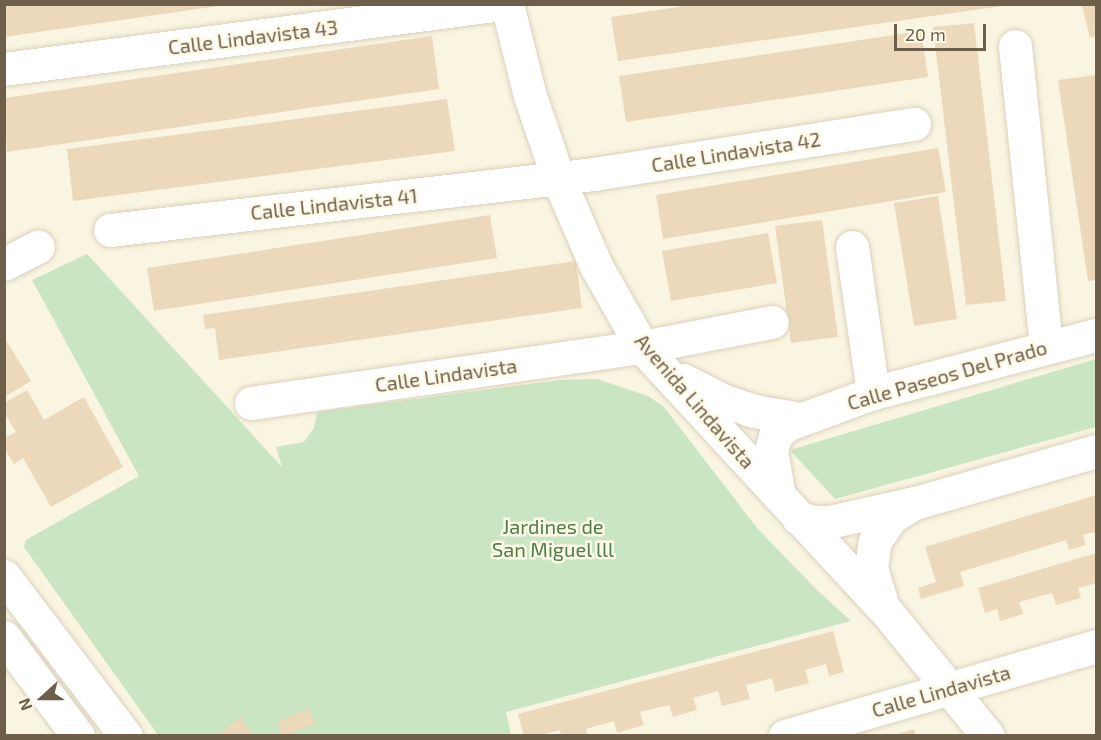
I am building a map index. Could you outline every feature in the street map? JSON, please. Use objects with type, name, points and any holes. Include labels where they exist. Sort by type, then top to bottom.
[{"type":"street","name":"Calle Lindavista 43","points":[[4,69],[502,4]]},
{"type":"street","name":"Avenida Lindavista","points":[[507,4],[530,96],[558,178],[596,266],[642,347],[885,611],[988,735]]},
{"type":"street","points":[[1015,46],[1046,347]]},
{"type":"street","name":"Calle Lindavista 42","points":[[558,178],[914,124]]},
{"type":"street","name":"Calle Lindavista 41","points":[[110,230],[558,178]]},
{"type":"street","points":[[4,264],[38,247]]},
{"type":"street","points":[[852,247],[873,393]]},
{"type":"street","name":"Calle Lindavista","points":[[251,403],[642,347],[772,322]]},
{"type":"street","name":"Calle Paseos Del Prado","points":[[789,507],[771,451],[775,436],[786,425],[873,393],[1096,335]]},
{"type":"street","name":"Calle Paseos Del Prado","points":[[664,370],[722,400],[764,413],[800,419]]},
{"type":"street","points":[[789,507],[815,522],[829,522],[915,503],[1096,451]]},
{"type":"street","points":[[885,611],[871,568],[875,541],[891,517],[915,503]]},
{"type":"street","points":[[4,576],[126,735]]},
{"type":"street","points":[[4,637],[78,735]]},
{"type":"street","name":"Calle Lindavista","points":[[785,735],[949,690],[1096,646]]},
{"type":"green space","name":"Jardines de San Miguel lll","points":[[87,254],[282,467],[276,447],[304,442],[314,428],[317,412],[560,380],[597,379],[648,396],[664,407],[757,528],[817,590],[851,621],[506,712],[511,735],[158,735],[24,547],[26,540],[139,476],[32,280]]},
{"type":"green space","points":[[1096,359],[1096,427],[835,499],[790,450]]},
{"type":"building","points":[[4,4],[218,4],[218,6],[4,37]]},
{"type":"building","points":[[698,4],[1002,4],[1002,6],[618,61],[611,17]]},
{"type":"building","points":[[1096,4],[1096,36],[1090,38],[1082,6]]},
{"type":"building","points":[[974,23],[1006,301],[966,305],[933,27]]},
{"type":"building","points":[[921,31],[928,77],[626,122],[619,76]]},
{"type":"building","points":[[432,36],[439,89],[7,152],[4,98]]},
{"type":"building","points":[[1096,75],[1096,280],[1088,281],[1058,80]]},
{"type":"building","points":[[447,99],[455,151],[73,201],[67,149]]},
{"type":"building","points":[[938,148],[946,192],[663,239],[656,195]]},
{"type":"building","points":[[938,196],[957,319],[914,326],[894,203]]},
{"type":"building","points":[[490,215],[497,258],[154,311],[147,268]]},
{"type":"building","points":[[822,220],[838,337],[791,343],[775,226]]},
{"type":"building","points":[[768,233],[777,283],[671,301],[662,251]]},
{"type":"building","points":[[576,261],[582,308],[219,360],[215,328],[205,329],[203,315]]},
{"type":"building","points":[[4,337],[31,381],[4,397]]},
{"type":"building","points":[[27,390],[44,420],[84,397],[123,467],[51,507],[23,458],[14,464],[4,448],[4,438],[16,432],[4,412],[4,403]]},
{"type":"building","points":[[1096,495],[1096,537],[1094,532],[1083,535],[1086,545],[1069,550],[1066,540],[960,572],[964,586],[921,599],[918,588],[936,582],[925,547]]},
{"type":"building","points":[[1096,553],[1096,583],[1078,588],[1081,598],[1056,605],[1052,593],[1019,602],[1023,614],[1000,621],[997,609],[985,613],[978,588]]},
{"type":"building","points":[[833,631],[844,672],[829,676],[826,664],[805,670],[809,683],[775,692],[772,678],[746,685],[750,699],[722,706],[718,691],[693,698],[697,710],[673,717],[669,705],[640,712],[644,725],[617,733],[614,721],[586,729],[588,736],[561,736],[560,730],[538,736],[524,736],[518,714]]},
{"type":"building","points":[[309,709],[316,724],[282,736],[277,722]]},
{"type":"building","points":[[240,717],[254,736],[217,736]]},
{"type":"building","points":[[914,729],[916,736],[895,736],[895,735]]}]
